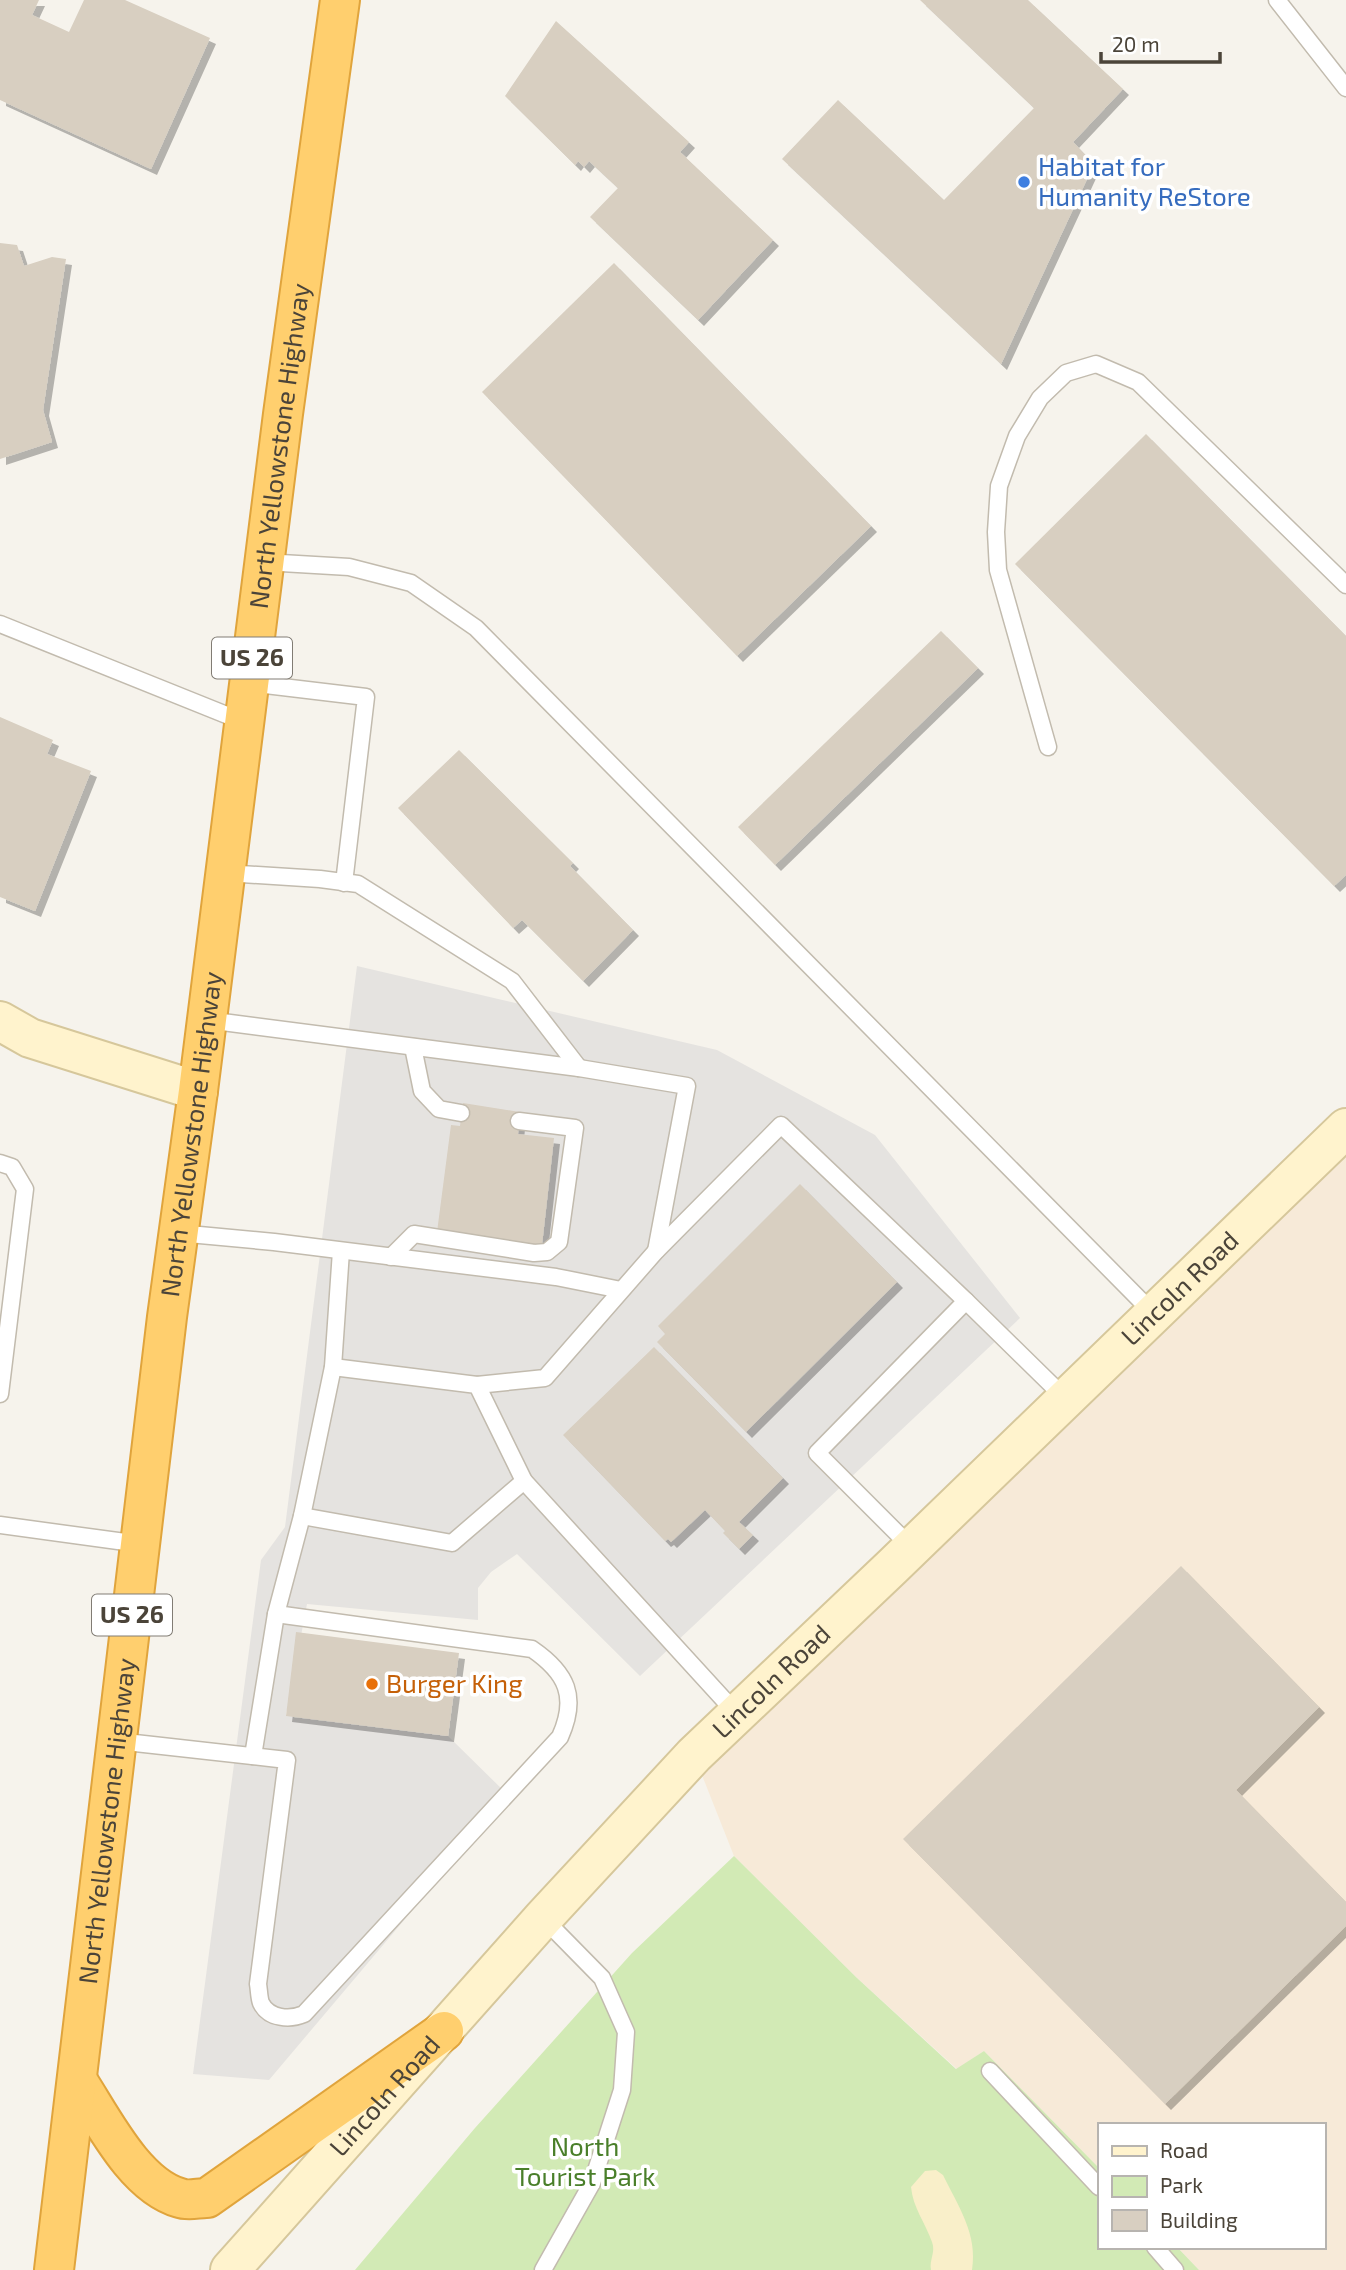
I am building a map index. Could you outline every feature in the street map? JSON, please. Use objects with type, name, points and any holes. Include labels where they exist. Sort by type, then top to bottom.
[{"type":"highway","name":"North Yellowstone Highway","points":[[54,2270],[178,1233],[264,562],[340,0]]},
{"type":"highway","points":[[77,2080],[132,2164],[158,2189],[182,2200],[207,2198],[443,2031]]},
{"type":"main road","points":[[0,1021],[30,1038],[198,1091]]},
{"type":"main road","name":"Lincoln Road","points":[[230,2270],[543,1918],[694,1755],[1346,1128]]},
{"type":"lane","points":[[1278,0],[1346,88]]},
{"type":"lane","points":[[1048,747],[999,570],[996,532],[999,486],[1017,436],[1040,398],[1066,373],[1096,364],[1138,382],[1346,585]]},
{"type":"lane","points":[[264,562],[349,567],[411,583],[476,628],[1154,1314]]},
{"type":"lane","points":[[0,624],[244,722]]},
{"type":"lane","points":[[249,683],[366,697],[344,883]]},
{"type":"lane","points":[[225,873],[358,884],[512,981],[579,1068]]},
{"type":"lane","points":[[206,1020],[579,1068],[687,1086],[656,1251]]},
{"type":"lane","points":[[413,1047],[422,1091],[439,1109],[461,1114]]},
{"type":"lane","points":[[391,1257],[414,1234],[534,1253],[547,1252],[559,1242],[575,1128],[519,1121]]},
{"type":"lane","points":[[333,1367],[477,1385],[545,1378],[656,1251],[781,1125],[1066,1399]]},
{"type":"lane","points":[[0,1163],[12,1167],[25,1189],[0,1394]]},
{"type":"lane","points":[[178,1233],[556,1277],[621,1290]]},
{"type":"lane","points":[[253,1756],[276,1614],[302,1516],[333,1367],[341,1251]]},
{"type":"lane","points":[[912,1548],[817,1453],[966,1301]]},
{"type":"lane","points":[[477,1385],[524,1481],[737,1714]]},
{"type":"lane","points":[[302,1516],[452,1543],[524,1481]]},
{"type":"lane","points":[[0,1525],[140,1544]]},
{"type":"lane","points":[[117,1741],[287,1760],[258,1984],[261,2003],[272,2013],[284,2018],[295,2018],[304,2014],[561,1737],[567,1722],[569,1702],[564,1680],[551,1662],[532,1649],[276,1614]]},
{"type":"lane","points":[[543,1918],[602,1978],[625,2032],[622,2090],[592,2183],[543,2270]]},
{"type":"lane","points":[[990,2071],[1098,2186]]},
{"type":"lane","points":[[1158,2249],[1175,2270]]},
{"type":"shaded area","points":[[357,966],[717,1050],[875,1135],[1020,1318],[640,1676],[517,1554],[491,1572],[478,1588],[478,1620],[307,1604],[286,1715],[448,1736],[509,1796],[269,2080],[193,2074],[261,1560],[285,1527]]},
{"type":"shaded area","points":[[1346,1128],[1346,2270],[1199,2270],[1179,2249],[1325,2249],[1325,2123],[1098,2123],[1098,2167],[984,2051],[957,2069],[857,1978],[734,1856],[694,1755]]},
{"type":"green space","name":"North Tourist Park","points":[[734,1856],[857,1978],[956,2069],[984,2051],[1098,2167],[1098,2249],[1179,2249],[1199,2270],[355,2270],[475,2128],[632,1953]]},
{"type":"sand","points":[[936,2170],[943,2175],[969,2232],[972,2270],[931,2270],[933,2246],[914,2202],[911,2187],[925,2171]]},
{"type":"building","points":[[0,0],[39,0],[32,15],[69,32],[84,0],[125,0],[210,38],[151,169],[0,100]]},
{"type":"building","name":"Habitat for Humanity ReStore","points":[[920,0],[1028,0],[1123,89],[1073,142],[1094,164],[1001,364],[782,159],[838,100],[944,200],[1034,108]]},
{"type":"building","points":[[556,21],[689,142],[680,152],[773,240],[698,320],[590,217],[618,188],[589,161],[584,167],[578,161],[575,165],[505,96]]},
{"type":"building","points":[[0,243],[17,245],[24,266],[52,257],[66,259],[43,410],[52,442],[0,459]]},
{"type":"building","points":[[614,263],[871,526],[737,656],[482,392]]},
{"type":"building","points":[[1146,434],[1346,636],[1346,875],[1334,886],[1015,564]]},
{"type":"building","points":[[941,631],[978,668],[775,865],[738,827]]},
{"type":"building","points":[[0,717],[53,740],[47,754],[91,771],[35,911],[0,897]]},
{"type":"building","points":[[459,750],[573,863],[570,866],[633,930],[583,981],[522,920],[513,928],[398,808]]},
{"type":"building","points":[[463,1103],[520,1112],[518,1134],[554,1138],[542,1245],[437,1232],[451,1125],[460,1126]]},
{"type":"building","points":[[800,1184],[897,1282],[746,1432],[657,1342],[665,1334],[658,1326]]},
{"type":"building","points":[[654,1347],[783,1478],[739,1522],[753,1535],[739,1549],[705,1510],[671,1542],[668,1539],[665,1541],[563,1435]]},
{"type":"building","points":[[1181,1566],[1319,1707],[1236,1790],[1346,1902],[1346,1926],[1165,2104],[903,1839]]},
{"type":"building","name":"Burger King","points":[[296,1632],[459,1653],[448,1736],[286,1716]]},
{"type":"place","name":"Habitat for Humanity ReStore","points":[[1024,182]]},
{"type":"place","name":"Burger King","points":[[372,1684]]}]
